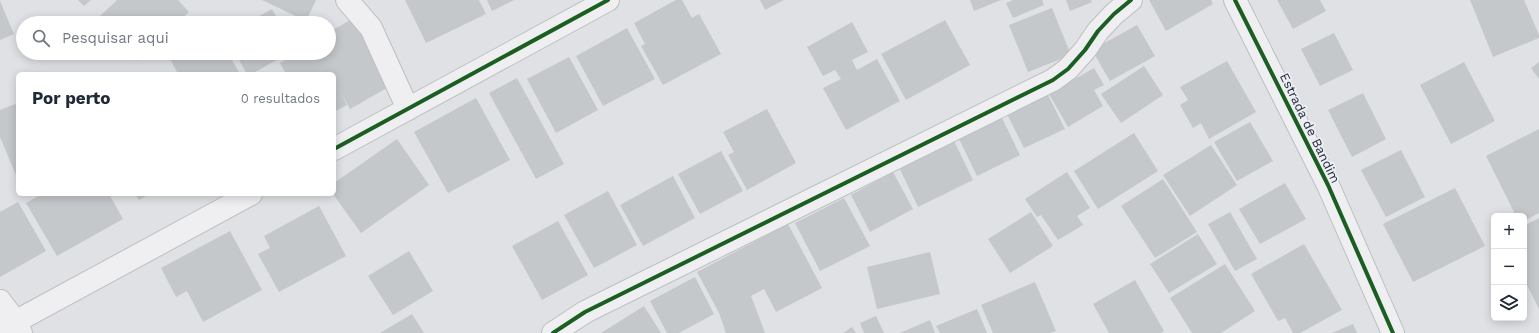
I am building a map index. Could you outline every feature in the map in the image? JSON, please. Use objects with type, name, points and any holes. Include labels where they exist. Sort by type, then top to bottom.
[{"type":"street","points":[[347,0],[371,28],[408,109]]},
{"type":"street","points":[[336,148],[608,0]]},
{"type":"street","points":[[553,333],[585,312],[1053,80],[1068,69],[1085,50],[1098,31],[1130,0]]},
{"type":"street","name":"Estrada de Bandim","points":[[1235,0],[1328,185],[1393,333]]},
{"type":"street","points":[[0,301],[12,328],[247,196]]},
{"type":"building","points":[[78,0],[91,0],[84,6]]},
{"type":"building","points":[[117,0],[178,0],[189,12],[185,16],[100,16]]},
{"type":"building","points":[[262,0],[316,0],[308,16],[296,16]]},
{"type":"building","points":[[405,0],[479,0],[486,14],[426,43]]},
{"type":"building","points":[[487,0],[514,0],[492,11]]},
{"type":"building","points":[[676,0],[682,0],[692,18],[699,14],[721,54],[663,85],[641,46],[645,44],[634,23]]},
{"type":"building","points":[[760,0],[784,0],[765,10]]},
{"type":"building","points":[[970,0],[1001,0],[974,11]]},
{"type":"building","points":[[1013,0],[1042,0],[1044,5],[1013,18],[1006,3]]},
{"type":"building","points":[[1066,0],[1091,0],[1092,2],[1070,11]]},
{"type":"building","points":[[1149,0],[1211,0],[1213,4],[1166,31]]},
{"type":"building","points":[[1277,0],[1320,0],[1326,11],[1293,29]]},
{"type":"building","points":[[1470,0],[1524,0],[1539,38],[1493,57]]},
{"type":"building","points":[[0,1],[14,34],[0,40]]},
{"type":"building","points":[[1052,8],[1071,55],[1028,72],[1009,25]]},
{"type":"building","points":[[272,9],[276,16],[260,16]]},
{"type":"building","points":[[354,18],[392,85],[350,109],[339,89],[347,105],[336,111],[336,72],[285,72],[280,63],[285,60],[336,60],[336,28]]},
{"type":"building","points":[[945,20],[970,65],[906,100],[881,54]]},
{"type":"building","points":[[852,22],[868,52],[852,60],[857,70],[877,59],[900,101],[846,130],[823,88],[841,79],[835,70],[823,76],[807,47]]},
{"type":"building","points":[[1137,25],[1155,56],[1110,81],[1092,50]]},
{"type":"building","points":[[627,28],[655,79],[603,106],[576,56]]},
{"type":"building","points":[[1334,33],[1353,70],[1320,86],[1301,49]]},
{"type":"building","points":[[569,57],[598,110],[556,133],[527,79]]},
{"type":"building","points":[[171,60],[232,60],[239,72],[177,72]]},
{"type":"building","points":[[239,60],[277,60],[256,72],[246,72]]},
{"type":"building","points":[[1227,61],[1256,112],[1209,139],[1201,123],[1193,128],[1180,105],[1188,100],[1180,87]]},
{"type":"building","points":[[1464,62],[1495,121],[1451,144],[1420,85]]},
{"type":"building","points":[[1539,62],[1539,79],[1531,68]]},
{"type":"building","points":[[1144,66],[1163,95],[1121,123],[1101,94]]},
{"type":"building","points":[[1094,68],[1104,85],[1094,90],[1103,106],[1068,127],[1049,94]]},
{"type":"building","points":[[517,78],[564,164],[536,179],[489,93]]},
{"type":"building","points":[[1363,93],[1386,139],[1352,157],[1328,110]]},
{"type":"building","points":[[1048,95],[1065,129],[1024,148],[1007,114]]},
{"type":"building","points":[[476,98],[510,160],[448,193],[414,132]]},
{"type":"building","points":[[16,104],[16,175],[0,137],[0,110]]},
{"type":"building","points":[[767,109],[796,163],[747,190],[728,155],[734,152],[723,132]]},
{"type":"building","points":[[1002,118],[1020,155],[977,176],[959,139]]},
{"type":"building","points":[[1250,122],[1273,161],[1237,181],[1214,142]]},
{"type":"building","points":[[1539,129],[1539,213],[1527,219],[1527,213],[1514,213],[1486,156]]},
{"type":"building","points":[[1134,133],[1158,171],[1098,209],[1074,171]]},
{"type":"building","points":[[397,139],[429,185],[361,233],[334,196],[336,196],[336,182]]},
{"type":"building","points":[[954,141],[973,180],[918,207],[899,167]]},
{"type":"building","points":[[1211,145],[1237,185],[1190,216],[1163,175]]},
{"type":"building","points":[[1401,150],[1425,197],[1386,217],[1361,170]]},
{"type":"building","points":[[721,151],[743,191],[700,214],[678,174]]},
{"type":"building","points":[[893,172],[913,209],[870,232],[851,195]]},
{"type":"building","points":[[1067,172],[1090,208],[1077,216],[1083,225],[1058,240],[1041,215],[1037,217],[1025,199]]},
{"type":"building","points":[[673,176],[695,218],[643,246],[620,205]]},
{"type":"building","points":[[1163,179],[1197,232],[1155,258],[1121,206]]},
{"type":"building","points":[[1285,183],[1306,219],[1260,244],[1239,209]]},
{"type":"building","points":[[1455,188],[1485,246],[1413,282],[1383,224]]},
{"type":"building","points":[[608,191],[637,245],[594,268],[564,215]]},
{"type":"building","points":[[38,196],[110,196],[123,219],[57,256],[26,203]]},
{"type":"building","points":[[136,196],[146,196],[139,200]]},
{"type":"building","points":[[844,198],[870,246],[820,271],[795,223]]},
{"type":"building","points":[[18,202],[46,251],[0,277],[0,212]]},
{"type":"building","points":[[319,206],[346,256],[279,292],[258,254],[270,248],[264,236]]},
{"type":"building","points":[[1031,212],[1053,246],[1010,273],[988,239]]},
{"type":"building","points":[[1230,212],[1257,259],[1235,271],[1208,224]]},
{"type":"building","points":[[1539,218],[1539,309],[1527,285],[1527,224]]},
{"type":"building","points":[[558,221],[588,275],[542,300],[512,246]]},
{"type":"building","points":[[788,224],[822,288],[776,312],[764,289],[751,296],[765,333],[726,333],[719,313],[697,272]]},
{"type":"building","points":[[230,231],[262,290],[203,322],[187,291],[176,297],[161,268]]},
{"type":"building","points":[[1198,234],[1217,264],[1169,293],[1150,264]]},
{"type":"building","points":[[1304,244],[1342,310],[1300,333],[1293,333],[1285,318],[1278,321],[1251,274]]},
{"type":"building","points":[[409,251],[433,291],[393,315],[368,276]]},
{"type":"building","points":[[930,252],[940,294],[877,309],[867,267]]},
{"type":"building","points":[[1225,264],[1255,311],[1221,333],[1192,333],[1170,298]]},
{"type":"building","points":[[695,277],[714,314],[679,333],[667,333],[650,301]]},
{"type":"building","points":[[1135,280],[1164,331],[1161,333],[1109,333],[1093,304]]},
{"type":"building","points":[[1035,282],[1056,331],[1050,333],[993,333],[981,305]]},
{"type":"building","points":[[644,306],[661,333],[601,333]]},
{"type":"building","points":[[977,309],[987,333],[940,333],[936,326]]},
{"type":"building","points":[[412,314],[424,333],[380,333]]},
{"type":"building","points":[[876,316],[884,333],[864,333],[860,323]]},
{"type":"building","points":[[930,320],[935,333],[900,333]]},
{"type":"building","points":[[1353,324],[1357,333],[1332,333]]},
{"type":"building","points":[[852,327],[856,333],[843,333]]},
{"type":"cycle path","points":[[336,148],[608,0]]},
{"type":"cycle path","points":[[553,333],[585,312],[1053,80],[1068,69],[1085,50],[1098,31],[1114,14],[1131,0]]},
{"type":"cycle path","points":[[1235,0],[1328,185],[1393,333]]}]
